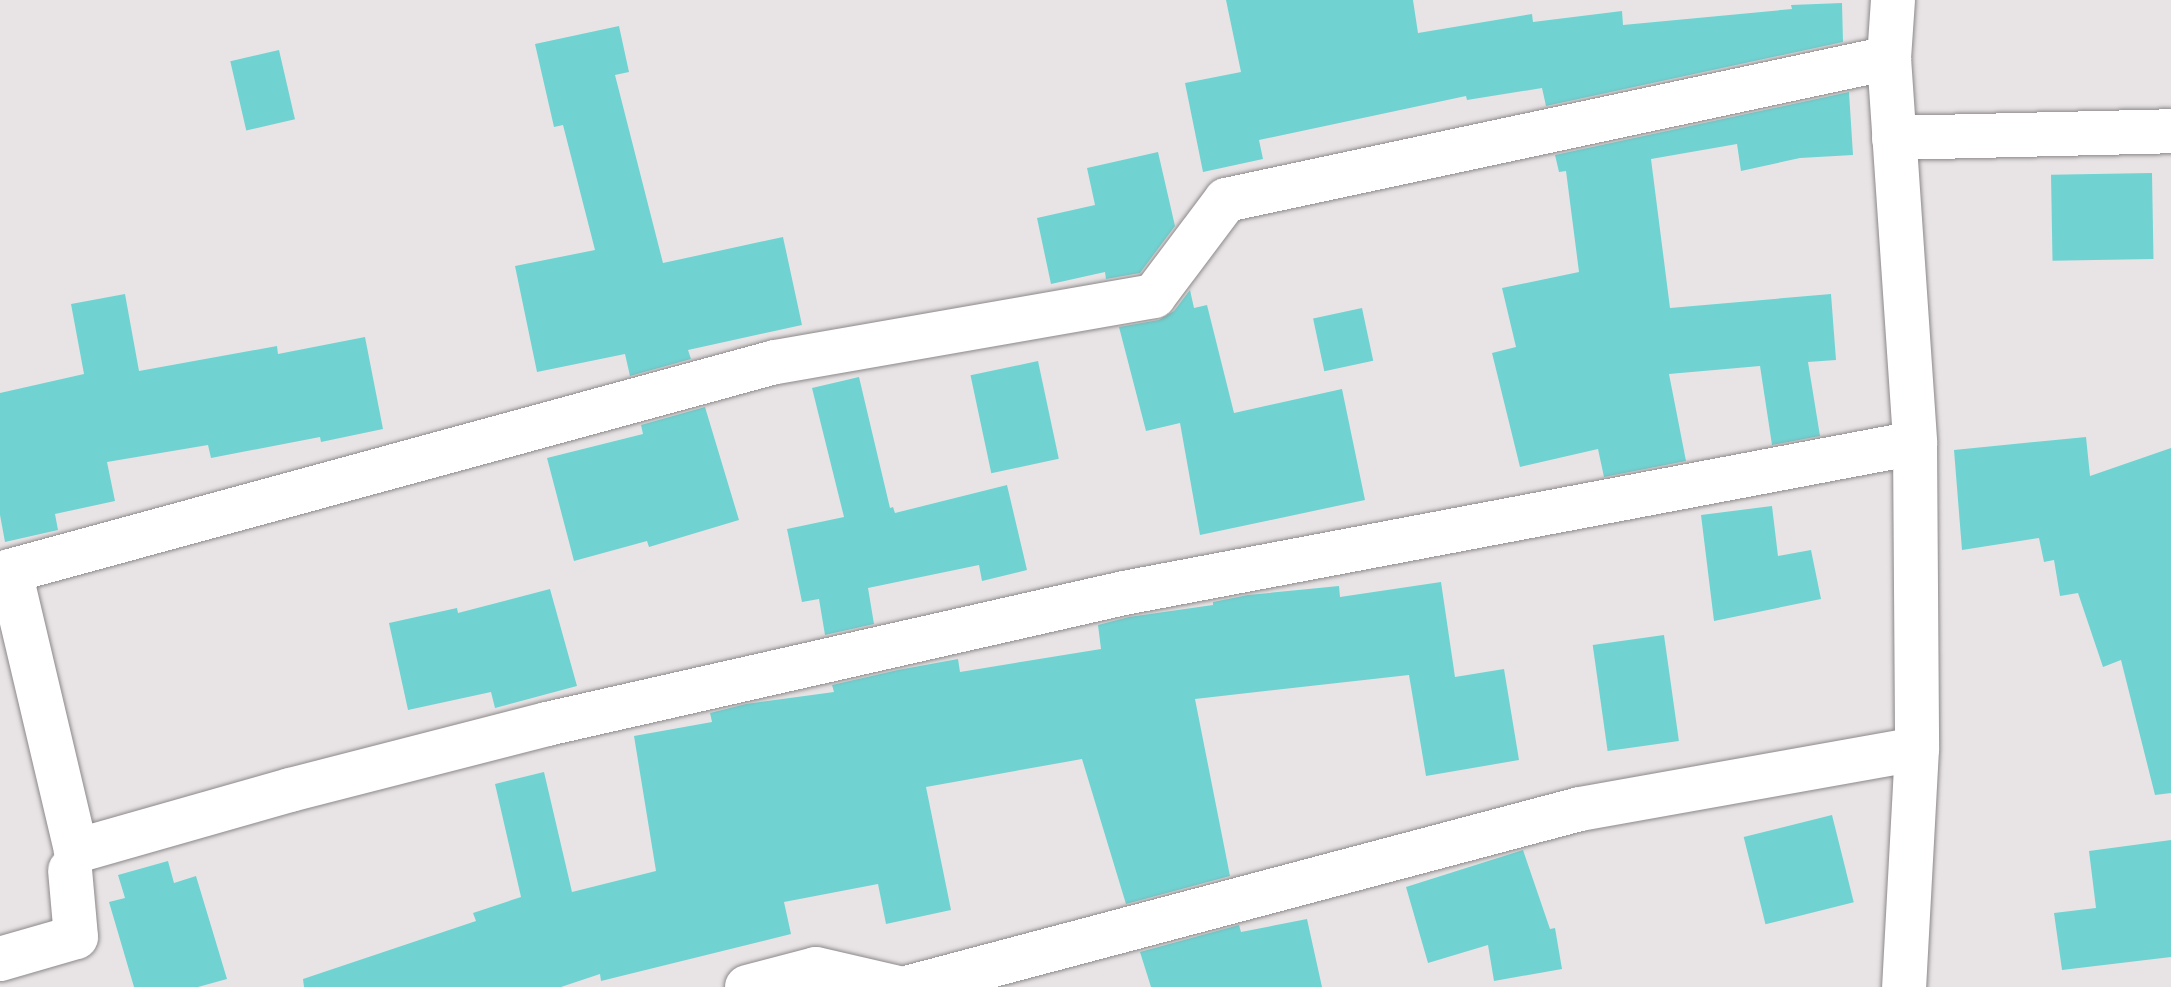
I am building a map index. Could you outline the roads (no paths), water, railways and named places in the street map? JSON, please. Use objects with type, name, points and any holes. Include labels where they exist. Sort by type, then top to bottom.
[{"type":"street","points":[[1893,0],[1889,58],[1915,443],[1917,749],[1904,987]]},
{"type":"street","points":[[1889,58],[1226,200],[1154,296],[775,362],[10,571],[76,851],[290,790],[547,724],[1124,593],[1915,443]]},
{"type":"street","points":[[1894,138],[2171,131]]},
{"type":"street","points":[[910,987],[1580,809],[1917,749]]},
{"type":"street","points":[[0,959],[76,937],[70,870]]},
{"type":"street","points":[[747,987],[816,969],[894,987]]}]
